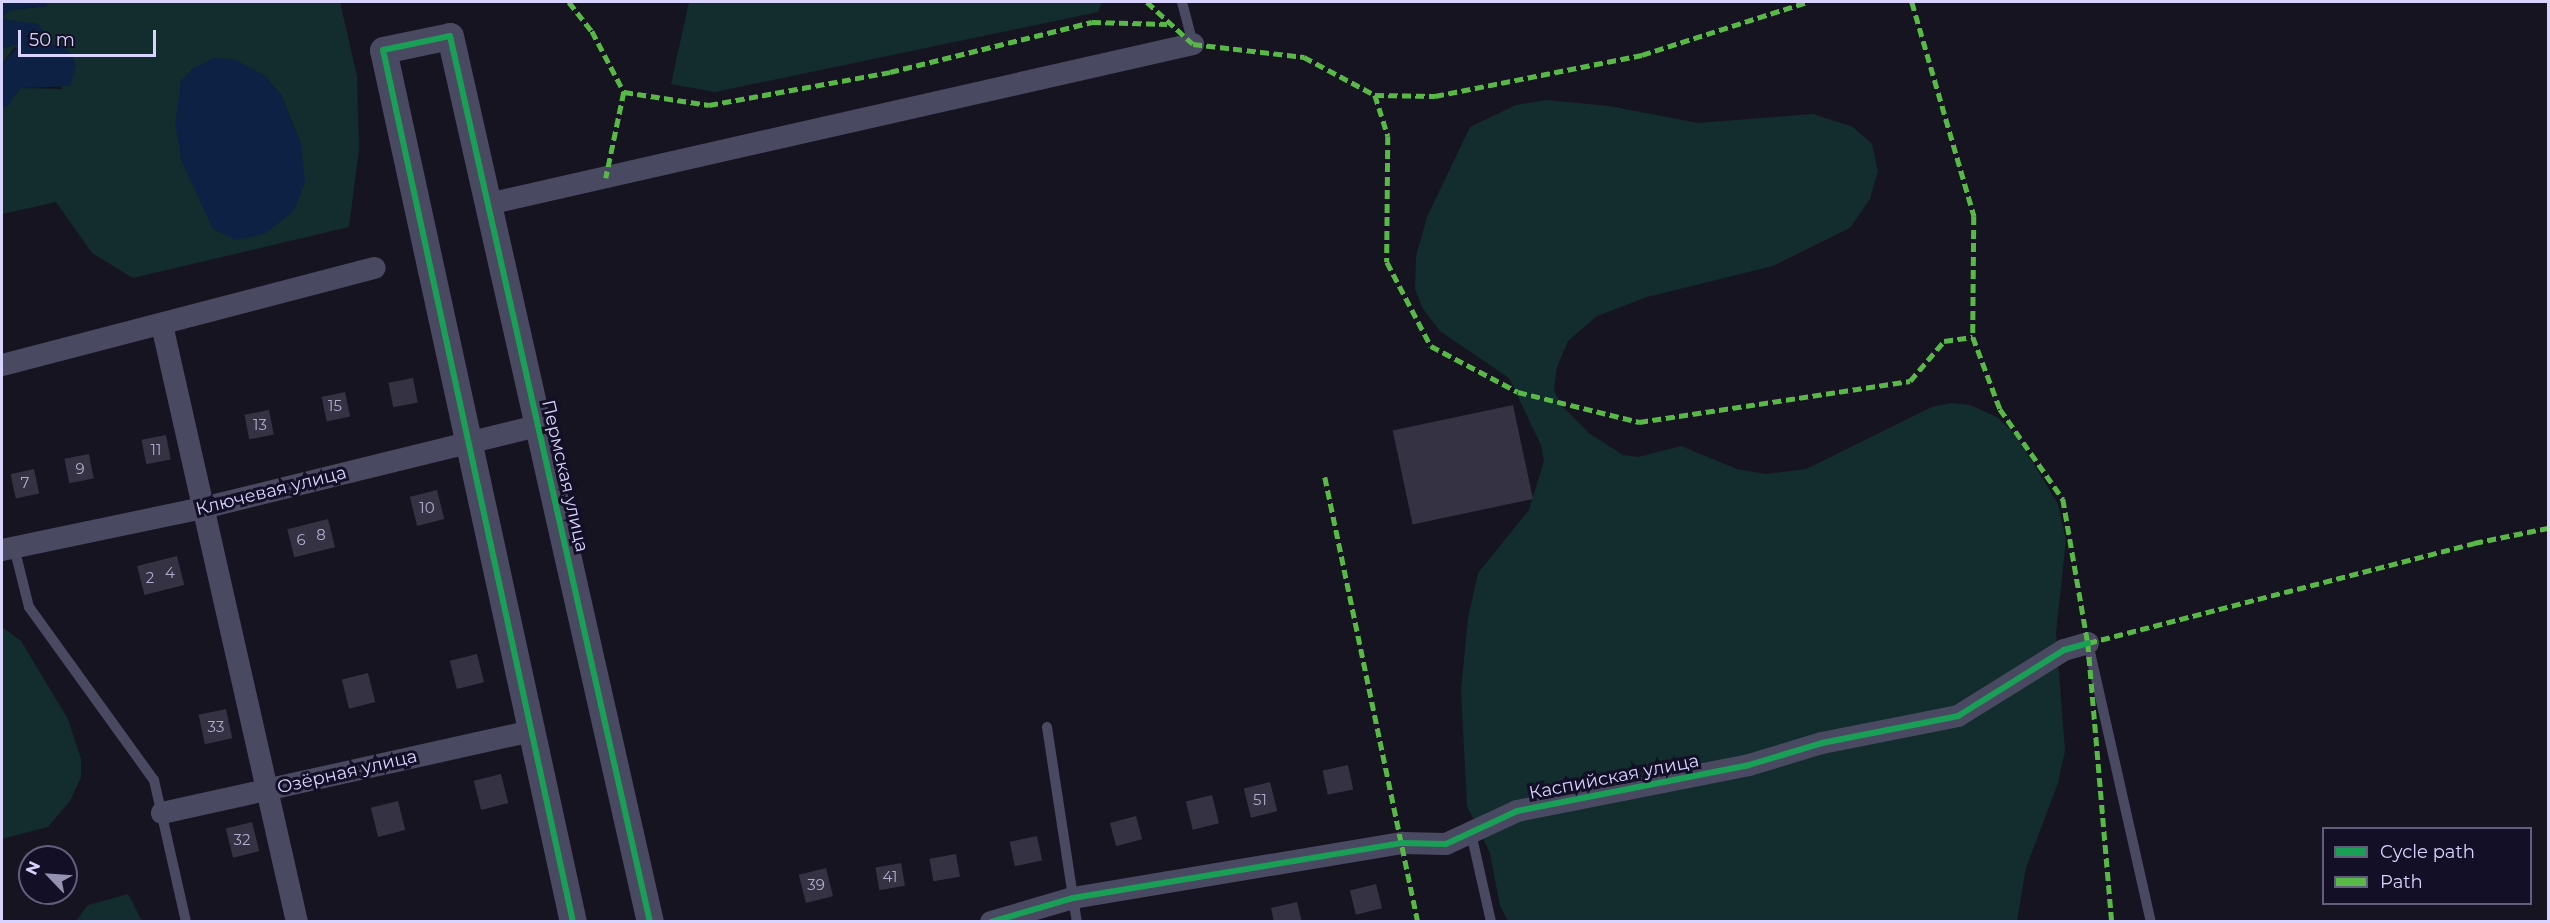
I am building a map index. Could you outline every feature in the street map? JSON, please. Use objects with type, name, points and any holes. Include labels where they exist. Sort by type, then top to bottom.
[{"type":"street","name":"Пермская улица","points":[[468,443],[383,50],[450,36],[650,921]]},
{"type":"street","points":[[489,204],[1193,44]]},
{"type":"street","points":[[2,365],[375,268]]},
{"type":"street","points":[[162,325],[297,921]]},
{"type":"street","name":"Ключевая улица","points":[[8,549],[203,508],[538,426]]},
{"type":"street","points":[[468,443],[573,921]]},
{"type":"street","name":"Каспийская улица","points":[[991,921],[1073,898],[1402,843],[1446,844],[1517,811],[1749,765],[1822,743],[1958,716],[2064,650],[2088,643]]},
{"type":"street","name":"Озёрная улица","points":[[162,813],[531,731]]},
{"type":"lane","points":[[1182,2],[1193,44]]},
{"type":"lane","points":[[8,549],[29,607],[154,780],[186,921]]},
{"type":"lane","points":[[2088,643],[2151,921]]},
{"type":"lane","points":[[1047,727],[1077,921]]},
{"type":"lane","points":[[1471,833],[1491,921]]},
{"type":"green space","points":[[45,2],[340,2],[357,76],[359,149],[349,227],[133,278],[92,253],[56,202],[2,214],[2,108],[8,105],[20,88],[63,89],[15,47],[2,64],[2,48],[35,40],[38,24],[6,22],[2,17],[10,10],[47,6]],"holes":[[[265,76],[281,95],[301,144]]]},
{"type":"green space","points":[[689,2],[1102,2],[1098,12],[715,92],[671,84]]},
{"type":"green space","points":[[1546,100],[1609,106],[1698,123],[1813,114],[1853,127],[1872,144],[1878,171],[1870,199],[1850,228],[1773,266],[1647,297],[1597,316],[1568,341],[1557,367],[1554,390],[1561,405],[1589,433],[1623,455],[1638,457],[1681,446],[1737,469],[1765,474],[1806,469],[1932,407],[1951,403],[1970,405],[1997,417],[2016,435],[2058,504],[2066,540],[2056,633],[2065,751],[2058,783],[2026,868],[2017,921],[1508,921],[1500,906],[1490,853],[1467,806],[1461,690],[1468,618],[1478,573],[1529,510],[1544,461],[1541,445],[1509,378],[1440,331],[1423,309],[1415,289],[1416,256],[1427,217],[1470,127],[1516,105]]},
{"type":"green space","points":[[2,627],[21,641],[68,719],[81,759],[81,777],[70,801],[48,827],[2,839]]},
{"type":"green space","points":[[128,894],[142,921],[76,921],[88,905]]},
{"type":"water","points":[[2,2],[45,2],[47,6],[10,10],[2,17]]},
{"type":"water","points":[[2,19],[38,24],[44,32],[26,43],[61,45],[71,53],[76,66],[70,86],[20,88],[8,106],[2,108],[2,64],[21,44],[2,48]]},
{"type":"water","points":[[214,58],[234,59],[265,76],[281,95],[301,144],[305,182],[294,211],[264,234],[235,240],[213,229],[182,162],[175,124],[181,81],[193,68]]},
{"type":"building","points":[[413,378],[418,403],[393,407],[388,383]]},
{"type":"building","points":[[345,392],[350,416],[327,421],[322,397]]},
{"type":"building","points":[[1513,405],[1533,499],[1413,524],[1393,431]]},
{"type":"building","points":[[269,410],[274,435],[249,439],[244,415]]},
{"type":"building","points":[[166,435],[171,460],[146,464],[141,440]]},
{"type":"building","points":[[89,454],[94,479],[69,483],[64,459]]},
{"type":"building","points":[[34,469],[39,493],[16,498],[11,474]]},
{"type":"building","points":[[437,490],[444,519],[417,526],[410,497]]},
{"type":"building","points":[[328,519],[335,547],[294,557],[287,529]]},
{"type":"building","points":[[177,556],[184,585],[144,595],[137,566]]},
{"type":"building","points":[[477,654],[484,682],[457,689],[450,661]]},
{"type":"building","points":[[368,673],[375,702],[349,709],[342,680]]},
{"type":"building","points":[[226,709],[232,738],[205,744],[199,715]]},
{"type":"building","points":[[1348,765],[1353,789],[1328,795],[1323,770]]},
{"type":"building","points":[[501,774],[508,803],[481,810],[474,781]]},
{"type":"building","points":[[1270,782],[1277,811],[1251,818],[1244,789]]},
{"type":"building","points":[[1212,795],[1219,823],[1193,830],[1186,802]]},
{"type":"building","points":[[398,801],[405,830],[378,837],[371,808]]},
{"type":"building","points":[[1136,816],[1142,839],[1116,846],[1110,823]]},
{"type":"building","points":[[252,822],[259,851],[233,858],[226,829]]},
{"type":"building","points":[[1037,836],[1042,860],[1015,866],[1010,842]]},
{"type":"building","points":[[956,854],[960,877],[933,881],[929,859]]},
{"type":"building","points":[[901,863],[905,886],[879,890],[875,868]]},
{"type":"building","points":[[826,868],[833,896],[806,903],[799,875]]},
{"type":"building","points":[[1376,884],[1382,908],[1356,915],[1350,891]]},
{"type":"building","points":[[1297,902],[1302,922],[1274,922],[1271,908]]},
{"type":"marked path","points":[[569,2],[592,31],[624,92],[606,178]]},
{"type":"marked path","points":[[1147,2],[1193,44],[1304,57],[1375,95],[1388,136],[1387,262],[1431,346],[1518,392],[1639,422],[1910,381],[1944,341],[1973,337]]},
{"type":"marked path","points":[[1375,95],[1435,96],[1642,55],[1807,2]]},
{"type":"marked path","points":[[1912,2],[1974,216],[1973,337],[2000,409],[2063,499],[2088,643],[2112,922]]},
{"type":"marked path","points":[[624,92],[709,105],[890,72],[1092,22],[1167,24]]},
{"type":"marked path","points":[[1325,477],[1418,922]]},
{"type":"marked path","points":[[2088,643],[2474,543],[2548,528]]},
{"type":"cycle path","points":[[573,922],[383,50],[450,36],[650,922]]},
{"type":"cycle path","points":[[991,922],[1073,898],[1402,843],[1446,844],[1517,811],[1749,765],[1822,743],[1958,716],[2064,650],[2088,643]]}]
